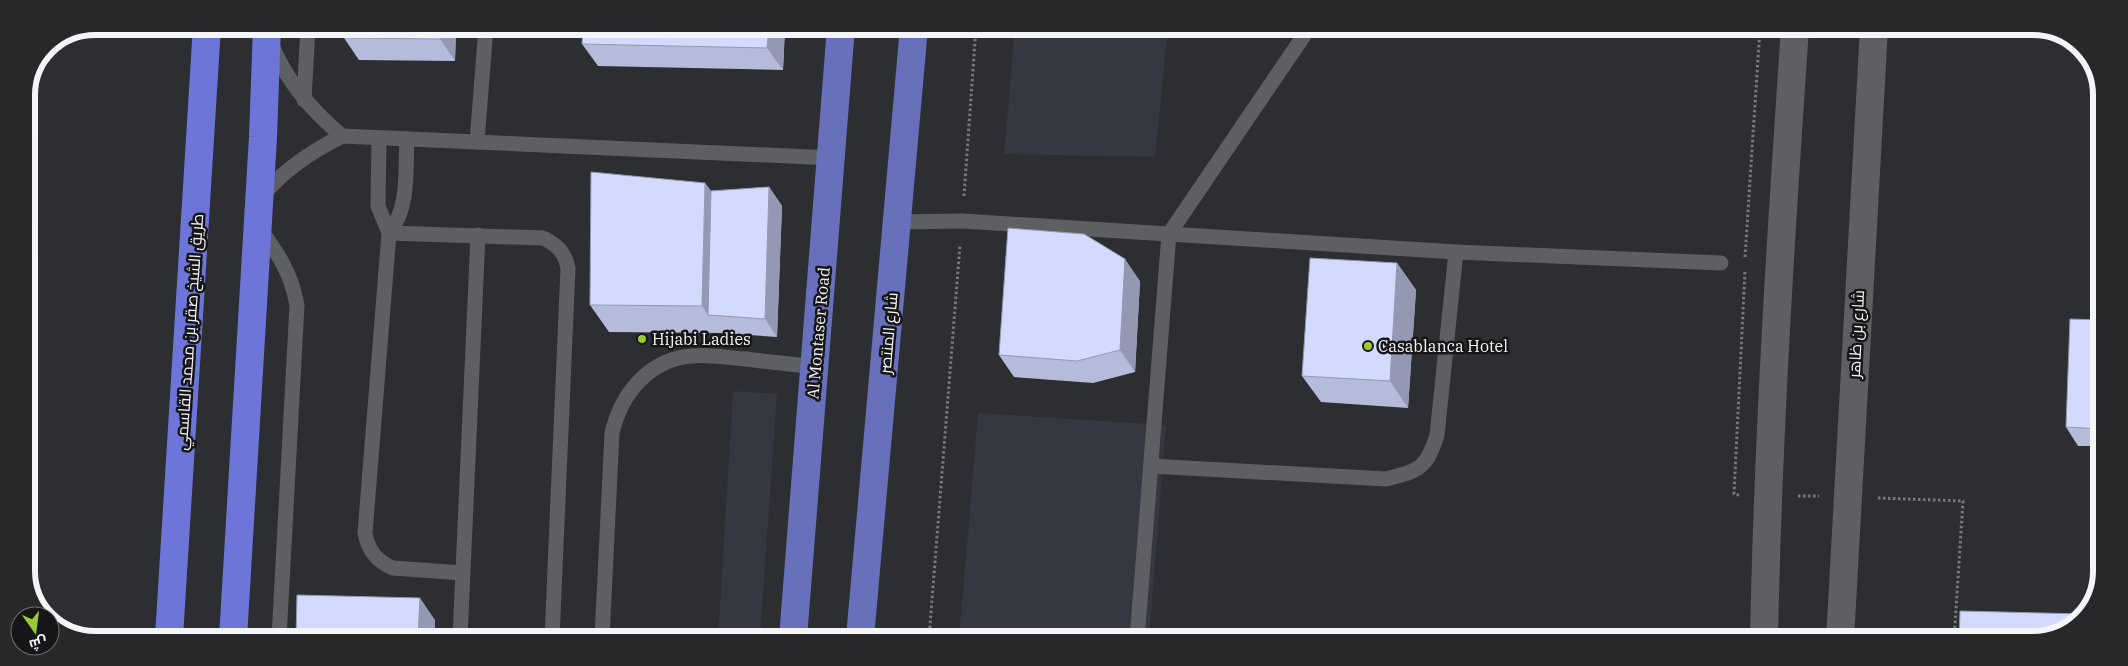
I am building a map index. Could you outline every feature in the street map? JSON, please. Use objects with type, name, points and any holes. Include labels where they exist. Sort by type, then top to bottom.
[{"type":"highway","name":"طريق الشيخ صقر بن محمد القاسمي","points":[[169,631],[206,35]]},
{"type":"highway","points":[[233,631],[259,211],[267,35]]},
{"type":"main road","name":"Al Montaser Road","points":[[794,631],[840,35]]},
{"type":"main road","name":"شارع المنتصر","points":[[861,631],[913,35]]},
{"type":"street","points":[[1764,631],[1767,495],[1778,272],[1795,35]]},
{"type":"street","points":[[1859,35],[1866,161]]},
{"type":"street","name":"شارع بن ظاهر","points":[[1841,631],[1846,542],[1846,497],[1874,35]]},
{"type":"lane","points":[[269,35],[276,56],[304,100],[342,136]]},
{"type":"lane","points":[[304,100],[308,35]]},
{"type":"lane","points":[[477,142],[485,35]]},
{"type":"lane","points":[[1139,631],[1169,234],[1303,35]]},
{"type":"lane","points":[[279,631],[297,306],[286,266],[259,211],[276,179],[296,162],[342,136],[832,158]]},
{"type":"lane","points":[[379,138],[378,206],[389,233],[365,533],[366,542],[376,558],[392,568],[463,573]]},
{"type":"lane","points":[[389,233],[403,207],[407,139]]},
{"type":"lane","points":[[898,222],[962,221],[1456,252],[1721,264]]},
{"type":"lane","points":[[389,233],[543,238],[559,248],[566,257],[568,268],[552,631]]},
{"type":"lane","points":[[460,631],[478,235]]},
{"type":"lane","points":[[1151,466],[1386,479],[1405,475],[1420,467],[1431,455],[1437,435],[1456,252]]},
{"type":"lane","points":[[602,631],[612,433],[617,414],[626,397],[638,381],[654,369],[671,361],[690,356],[710,356],[815,367]]},
{"type":"path","points":[[930,631],[975,35]]},
{"type":"path","points":[[1760,35],[1745,264],[1734,494],[1963,501],[1955,631]]},
{"type":"shaded area","points":[[1014,35],[1167,35],[1155,157],[1004,154]]},
{"type":"shaded area","points":[[733,391],[777,394],[760,631],[718,631]]},
{"type":"shaded area","points":[[978,413],[1166,425],[1150,631],[960,631]]},
{"type":"building","points":[[344,35],[440,35],[440,39],[344,38]]},
{"type":"building","points":[[583,35],[768,35],[767,48],[582,44]]},
{"type":"building","points":[[591,172],[705,183],[702,306],[590,305]]},
{"type":"building","points":[[769,187],[765,319],[708,315],[711,191]]},
{"type":"building","points":[[1008,228],[1084,234],[1125,259],[1120,350],[1077,361],[999,355]]},
{"type":"building","name":"Casablanca Hotel","points":[[1310,258],[1397,263],[1390,381],[1302,376]]},
{"type":"building","points":[[2070,319],[2093,320],[2093,429],[2066,427]]},
{"type":"building","points":[[297,595],[420,598],[418,631],[296,631]]},
{"type":"building","points":[[1960,611],[2076,614],[2060,625],[2041,630],[1959,631]]},
{"type":"place","name":"Hijabi Ladies","points":[[642,339]]},
{"type":"place","name":"Casablanca Hotel","points":[[1368,346]]}]
